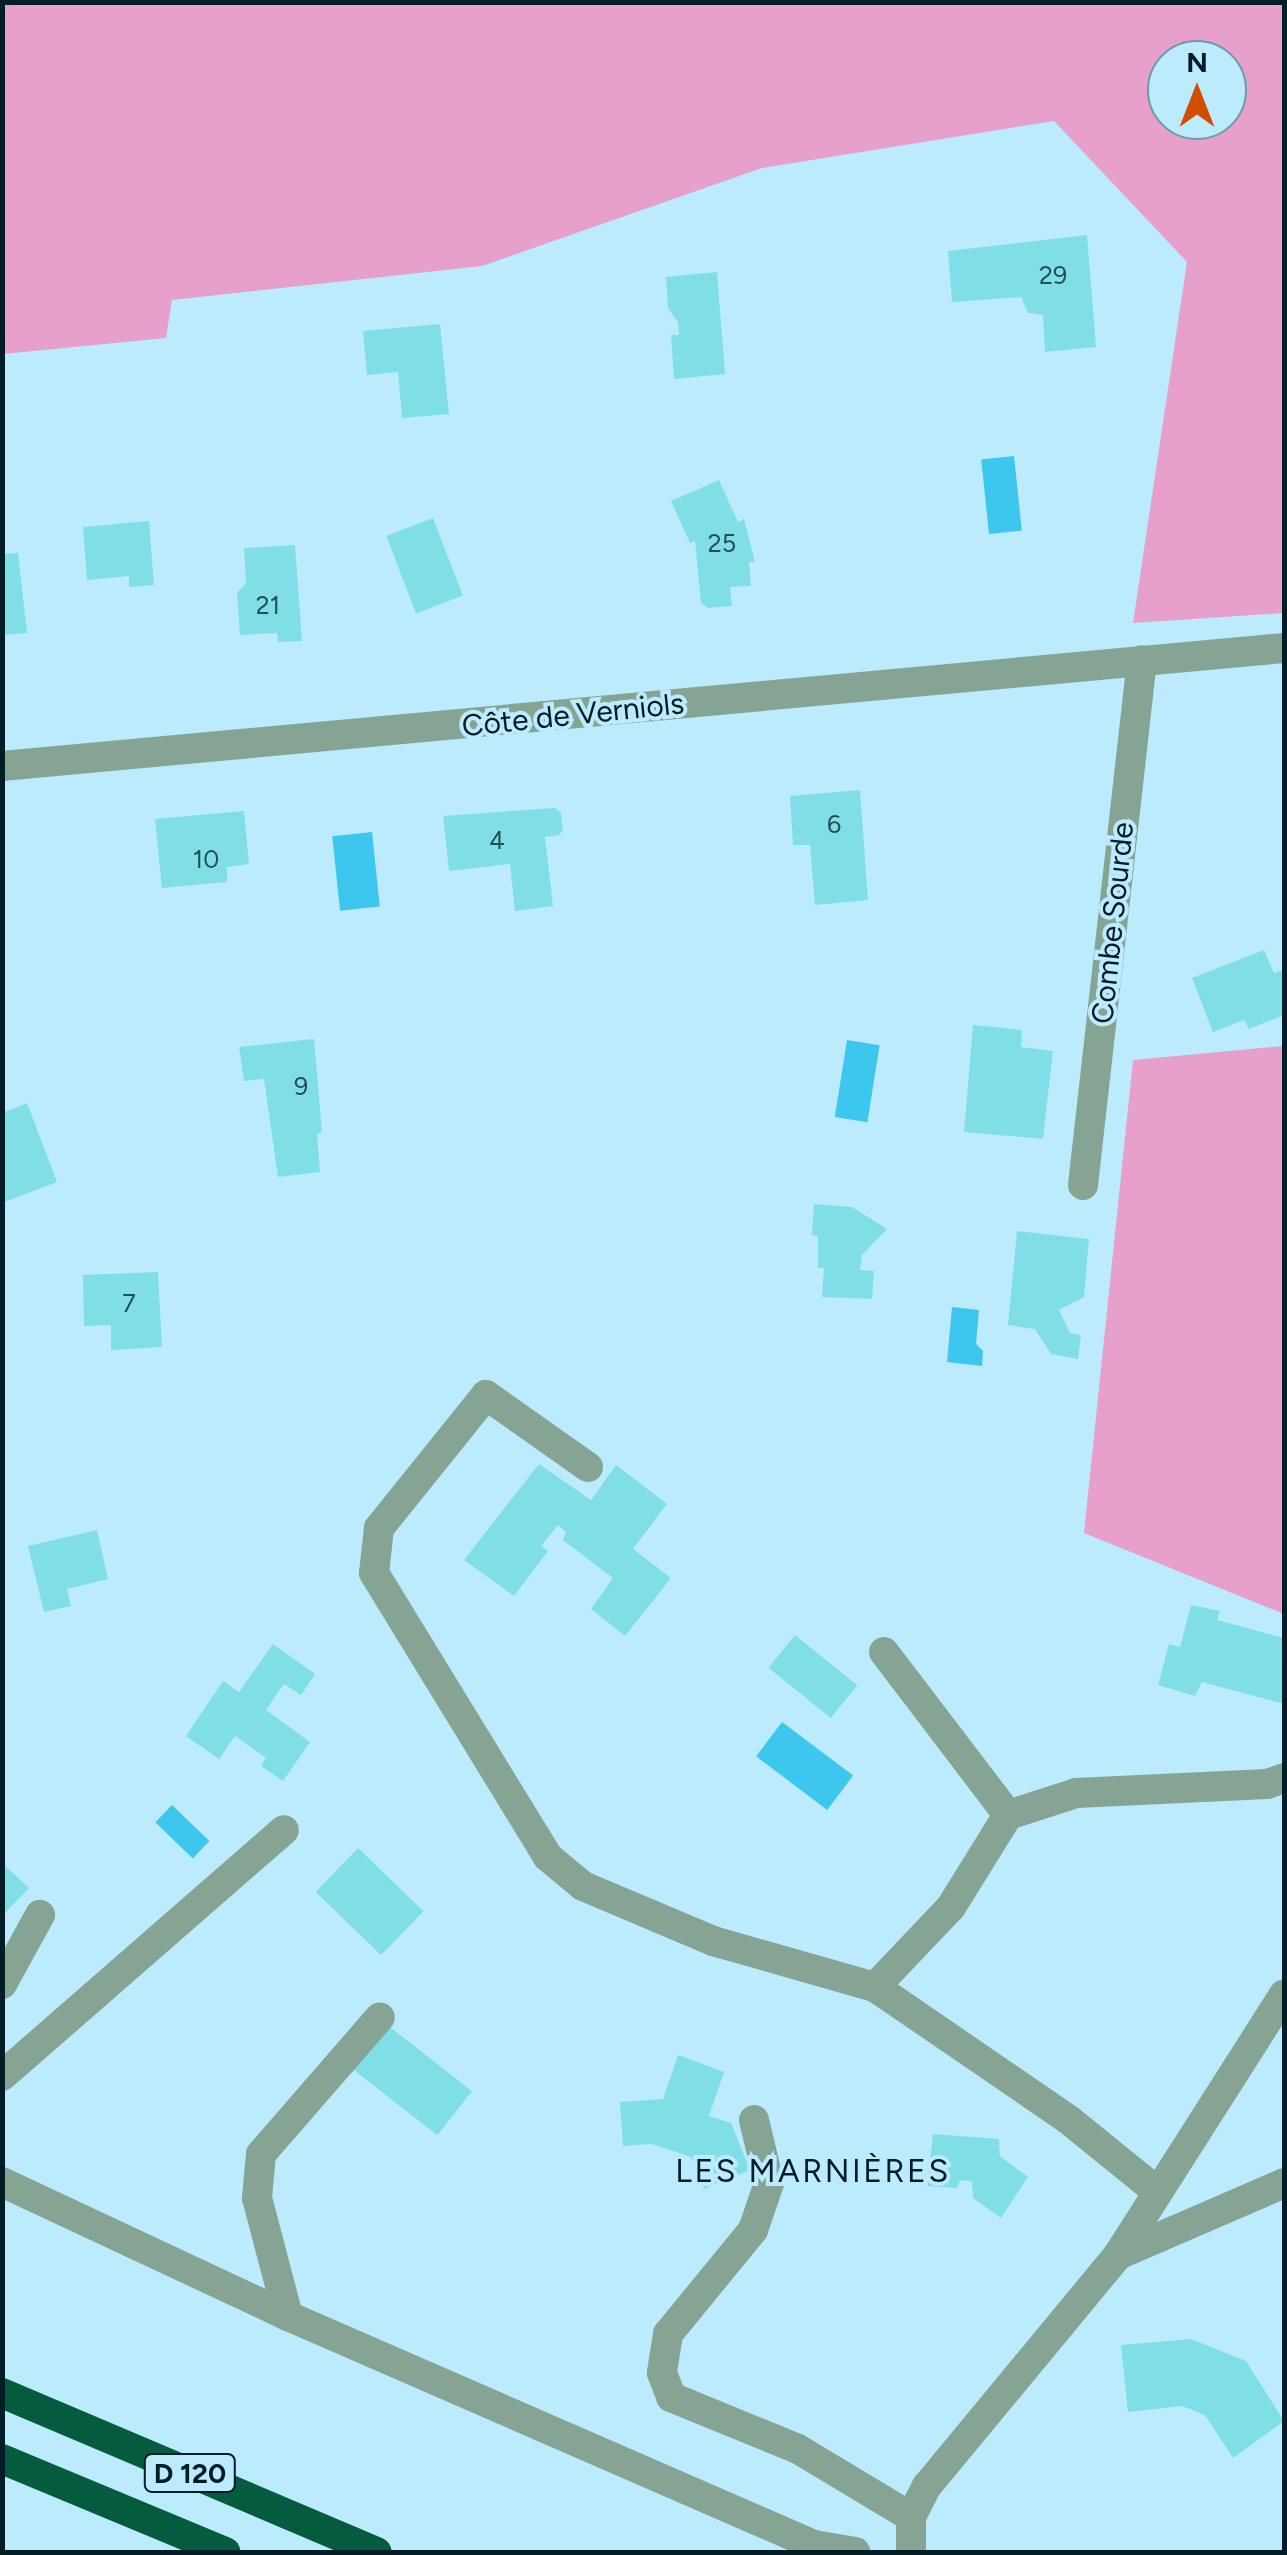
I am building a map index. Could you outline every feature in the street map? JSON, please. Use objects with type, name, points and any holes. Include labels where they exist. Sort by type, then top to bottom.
[{"type":"highway","points":[[2,2371],[236,2492]]},
{"type":"highway","name":"D 120","points":[[2,2393],[378,2552]]},
{"type":"highway","name":"D 120","points":[[2,2459],[225,2552]]},
{"type":"street","name":"Côte de Verniols","points":[[2,766],[1284,648]]},
{"type":"street","name":"Combe Sourde","points":[[1084,1186],[1142,660]]},
{"type":"street","points":[[588,1467],[486,1395],[379,1528],[374,1573],[548,1856],[583,1886],[713,1941],[875,1987],[1069,2120],[1158,2192]]},
{"type":"street","points":[[884,1652],[1008,1814]]},
{"type":"street","points":[[875,1987],[950,1907],[1008,1814],[1076,1793],[1267,1784],[1284,1778]]},
{"type":"street","points":[[2,2076],[284,1830]]},
{"type":"street","points":[[2,1984],[40,1914]]},
{"type":"street","points":[[911,2552],[911,2518],[927,2486],[1118,2255],[1284,1994]]},
{"type":"street","points":[[288,2316],[256,2198],[262,2154],[380,2017]]},
{"type":"street","points":[[754,2120],[769,2183],[753,2230],[668,2334],[662,2373],[672,2396],[798,2449],[911,2518]]},
{"type":"street","points":[[2,2182],[288,2316],[814,2545],[856,2552]]},
{"type":"street","points":[[1118,2255],[1284,2183]]},
{"type":"shaded area","points":[[3,2],[1284,3],[1284,613],[1133,623],[1187,262],[1054,121],[762,168],[482,266],[172,300],[166,338],[3,354]]},
{"type":"shaded area","points":[[1284,1046],[1284,1614],[1084,1533],[1133,1060]]},
{"type":"water","points":[[1014,456],[1022,531],[989,534],[981,459]]},
{"type":"water","points":[[372,832],[380,907],[340,911],[332,836]]},
{"type":"water","points":[[847,1040],[880,1045],[867,1122],[835,1117]]},
{"type":"water","points":[[952,1307],[979,1310],[976,1344],[983,1351],[982,1366],[947,1362]]},
{"type":"water","points":[[782,1722],[853,1776],[827,1810],[756,1756]]},
{"type":"water","points":[[172,1805],[209,1841],[193,1858],[155,1822]]},
{"type":"building","points":[[1087,235],[1096,347],[1045,352],[1043,315],[1028,313],[1021,297],[952,302],[948,251]]},
{"type":"building","points":[[717,272],[725,374],[674,379],[671,335],[679,335],[678,322],[668,308],[666,277]]},
{"type":"building","points":[[440,324],[449,414],[402,418],[398,372],[367,375],[363,331]]},
{"type":"building","points":[[719,480],[738,522],[744,519],[755,562],[749,562],[751,586],[730,587],[732,606],[708,608],[701,603],[695,541],[690,543],[671,501]]},
{"type":"building","points":[[433,518],[463,595],[416,613],[386,536]]},
{"type":"building","points":[[149,521],[154,585],[129,587],[129,576],[87,580],[83,527]]},
{"type":"building","points":[[295,545],[302,641],[278,642],[277,633],[240,635],[237,593],[246,583],[244,548]]},
{"type":"building","points":[[18,553],[27,633],[2,635],[2,554]]},
{"type":"building","points":[[860,790],[868,900],[815,905],[810,845],[793,845],[790,796]]},
{"type":"building","points":[[555,808],[561,813],[563,830],[559,835],[545,837],[553,906],[515,911],[510,864],[449,871],[443,816]]},
{"type":"building","points":[[244,811],[249,864],[227,867],[227,882],[162,888],[155,819]]},
{"type":"building","points":[[1264,950],[1274,973],[1284,970],[1284,1015],[1249,1029],[1244,1020],[1213,1032],[1192,978]]},
{"type":"building","points":[[973,1025],[1022,1030],[1021,1047],[1053,1051],[1043,1139],[964,1132]]},
{"type":"building","points":[[314,1039],[322,1132],[317,1134],[320,1172],[278,1177],[264,1079],[244,1081],[239,1047]]},
{"type":"building","points":[[27,1103],[57,1182],[2,1203],[2,1113]]},
{"type":"building","points":[[814,1204],[852,1207],[887,1229],[862,1255],[860,1270],[874,1271],[872,1299],[822,1297],[824,1268],[818,1268],[818,1236],[812,1235]]},
{"type":"building","points":[[1017,1231],[1089,1239],[1084,1297],[1059,1310],[1070,1333],[1081,1335],[1078,1359],[1051,1354],[1035,1329],[1008,1325]]},
{"type":"building","points":[[158,1272],[162,1347],[111,1350],[111,1325],[84,1326],[83,1275]]},
{"type":"building","points":[[539,1464],[591,1500],[616,1465],[667,1504],[633,1549],[671,1578],[625,1636],[591,1609],[613,1578],[563,1540],[566,1532],[558,1525],[541,1546],[548,1551],[514,1596],[464,1560]]},
{"type":"building","points":[[97,1530],[108,1579],[67,1589],[71,1606],[44,1612],[28,1546]]},
{"type":"building","points":[[1191,1605],[1220,1611],[1217,1620],[1284,1638],[1284,1704],[1202,1682],[1195,1696],[1158,1685],[1169,1644],[1180,1647]]},
{"type":"building","points":[[795,1635],[857,1685],[831,1718],[769,1668]]},
{"type":"building","points":[[273,1644],[315,1674],[301,1695],[284,1684],[266,1710],[310,1742],[283,1781],[261,1766],[266,1758],[235,1736],[219,1759],[186,1736],[223,1681],[239,1692]]},
{"type":"building","points":[[358,1848],[423,1911],[381,1955],[316,1892]]},
{"type":"building","points":[[2,1863],[29,1888],[2,1916]]},
{"type":"building","points":[[386,2024],[472,2091],[437,2135],[352,2068]]},
{"type":"building","points":[[678,2055],[724,2072],[709,2116],[731,2123],[750,2170],[704,2189],[691,2157],[652,2144],[623,2146],[620,2102],[663,2099]]},
{"type":"building","points":[[933,2134],[999,2139],[1000,2156],[1028,2177],[1001,2218],[973,2198],[972,2181],[960,2180],[957,2188],[927,2186]]},
{"type":"building","points":[[1191,2339],[1246,2361],[1284,2421],[1233,2458],[1205,2415],[1182,2406],[1128,2412],[1121,2345]]},
{"type":"district","name":"LES MARNIÈRES","points":[[813,2171]]}]
